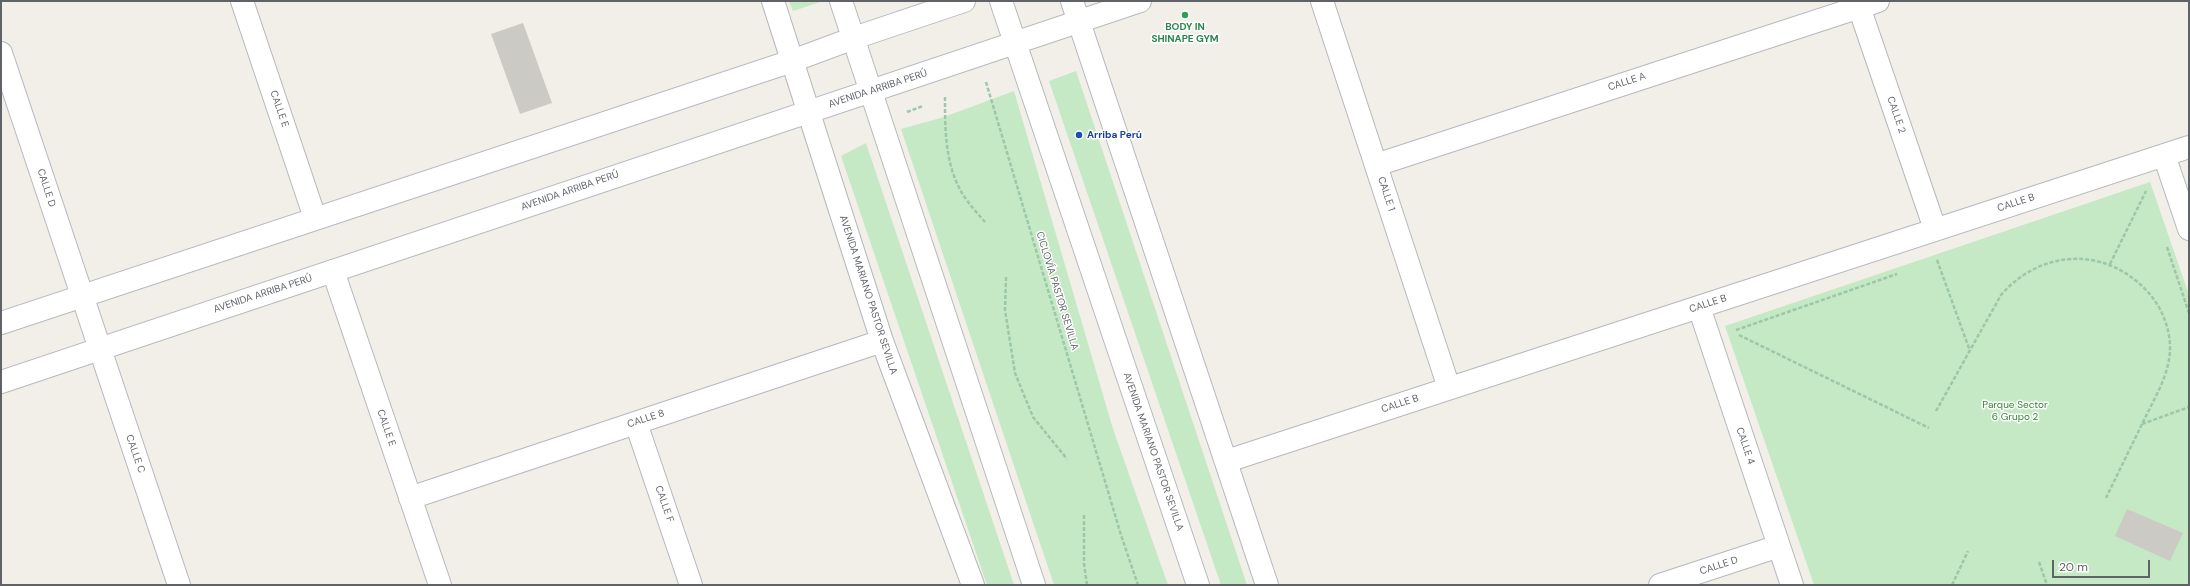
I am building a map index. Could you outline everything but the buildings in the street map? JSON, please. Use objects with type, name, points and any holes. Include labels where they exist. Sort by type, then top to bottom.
[{"type":"street","name":"CALLE E","points":[[242,1],[315,218]]},
{"type":"street","name":"AVENIDA MARIANO PASTOR SEVILLA","points":[[773,1],[882,341],[973,585]]},
{"type":"street","points":[[841,1],[1034,585]]},
{"type":"street","points":[[1,323],[792,61],[854,38],[964,1]]},
{"type":"street","name":"AVENIDA MARIANO PASTOR SEVILLA","points":[[1001,1],[1198,585]]},
{"type":"street","points":[[1072,1],[1267,585]]},
{"type":"street","name":"AVENIDA ARRIBA PERÚ","points":[[1,382],[1140,1]]},
{"type":"street","name":"CALLE 1","points":[[1322,1],[1449,388]]},
{"type":"street","name":"CALLE A","points":[[1376,165],[1865,3]]},
{"type":"street","name":"CALLE 2","points":[[1865,3],[1931,231]]},
{"type":"street","name":"CALLE D","points":[[3,66],[91,322]]},
{"type":"street","name":"CALLE B","points":[[1226,461],[2189,146]]},
{"type":"street","points":[[2164,155],[2189,229]]},
{"type":"street","name":"CALLE E","points":[[333,271],[440,585]]},
{"type":"street","name":"CALLE 4","points":[[1699,307],[1792,585]]},
{"type":"street","name":"CALLE C","points":[[91,322],[179,585]]},
{"type":"street","name":"CALLE 8","points":[[410,498],[882,341]]},
{"type":"street","name":"CALLE F","points":[[636,423],[691,585]]},
{"type":"street","name":"CALLE D","points":[[1660,585],[1779,546]]},
{"type":"path","name":"CICLOVÍA PASTOR SEVILLA","points":[[978,55],[1118,527],[1138,585]]},
{"type":"path","points":[[945,97],[945,141],[954,177],[963,194],[985,222]]},
{"type":"path","points":[[2140,192],[2147,189]]},
{"type":"path","points":[[2147,189],[2149,196]]},
{"type":"path","points":[[2110,264],[2147,189]]},
{"type":"path","points":[[1931,231],[1938,260],[1970,352]]},
{"type":"path","points":[[2164,240],[2189,313]]},
{"type":"path","points":[[1930,263],[1945,258]]},
{"type":"path","points":[[1936,411],[2001,295],[2014,281],[2027,272],[2057,261],[2090,258],[2110,264],[2131,276],[2157,302],[2168,333],[2170,348],[2168,364],[2163,380],[2106,498]]},
{"type":"path","points":[[1901,273],[1732,331],[1929,428]]},
{"type":"path","points":[[1006,277],[1005,310],[1015,373],[1034,417],[1067,459]]},
{"type":"path","points":[[2141,424],[2189,407]]},
{"type":"path","points":[[1084,515],[1084,564],[1087,585]]},
{"type":"path","points":[[1952,585],[1968,551]]},
{"type":"path","points":[[2039,562],[2047,585]]},
{"type":"green space","points":[[789,1],[819,1],[820,2],[793,11]]},
{"type":"green space","points":[[1076,71],[1247,585],[1221,585],[1049,81]]},
{"type":"green space","points":[[1014,91],[1113,429],[1168,585],[1054,585],[901,129],[944,117]]},
{"type":"green space","points":[[866,143],[1014,585],[987,585],[841,156]]},
{"type":"green space","name":"Parque Sector 6 Grupo 2","points":[[2150,182],[2189,295],[2189,585],[1814,585],[1725,326]]},
{"type":"place","name":"BODY IN SHINAPE GYM","points":[[1185,15]]},
{"type":"place","name":"Arriba Perú","points":[[1079,135]]}]
